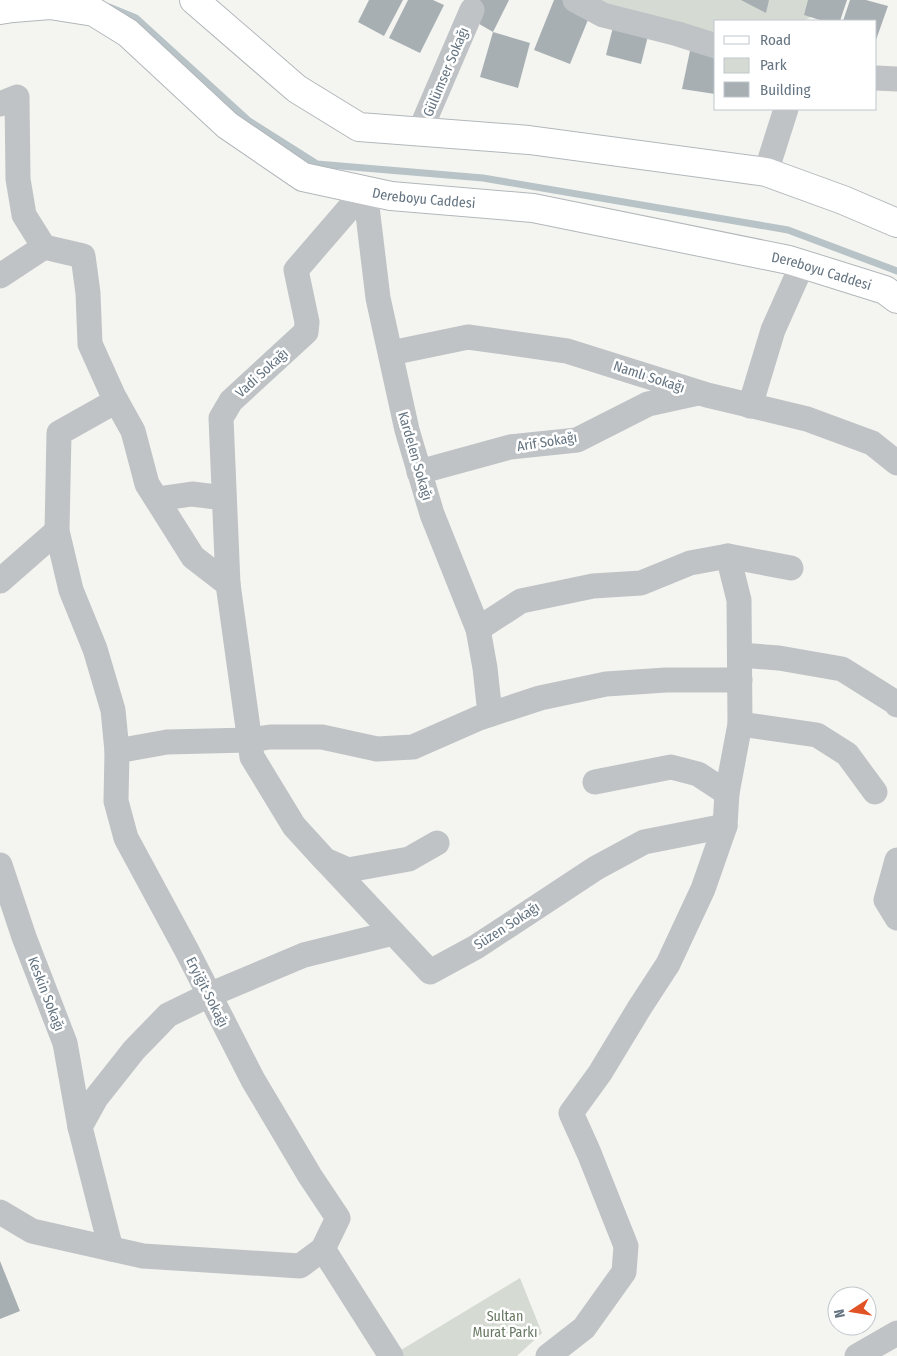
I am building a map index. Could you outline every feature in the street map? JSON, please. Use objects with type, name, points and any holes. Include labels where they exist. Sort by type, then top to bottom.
[{"type":"main road","points":[[194,0],[297,89],[359,127],[529,140],[766,172],[843,200],[897,223]]},
{"type":"main road","name":"Dereboyu Caddesi","points":[[0,10],[50,5],[94,12],[128,33],[227,125],[303,177],[391,196],[533,208],[779,258],[885,290],[897,299]]},
{"type":"street","points":[[575,0],[603,15],[714,45]]},
{"type":"street","name":"Gülümser Sokağı","points":[[419,133],[472,10]]},
{"type":"street","points":[[877,78],[897,79]]},
{"type":"street","points":[[0,104],[17,97],[18,179],[24,215],[44,247],[83,256],[88,293],[90,344],[116,400],[133,431],[147,484],[193,557],[228,584]]},
{"type":"street","points":[[766,172],[786,110]]},
{"type":"street","name":"Kardelen Sokağı","points":[[365,190],[378,298],[396,383],[432,514],[478,629],[490,714]]},
{"type":"street","name":"Vadi Sokağı","points":[[249,740],[228,584],[221,418],[231,401],[306,332],[307,322],[296,270],[365,190]]},
{"type":"street","points":[[0,276],[44,247]]},
{"type":"street","points":[[750,406],[773,330],[802,264]]},
{"type":"street","name":"Namlı Sokağı","points":[[391,353],[468,337],[567,351],[700,393],[807,419],[872,443],[897,462]]},
{"type":"street","name":"Arif Sokağı","points":[[419,472],[510,448],[577,440],[648,404],[700,393]]},
{"type":"street","name":"Eryiğit Sokağı","points":[[116,400],[59,433],[56,531],[71,590],[95,649],[113,710],[117,751],[116,801],[126,838],[253,1080],[310,1176],[338,1218],[324,1249]]},
{"type":"street","points":[[157,499],[192,494],[224,498]]},
{"type":"street","points":[[0,581],[56,531]]},
{"type":"street","points":[[478,629],[521,601],[593,586],[641,582],[690,563],[728,556],[791,568]]},
{"type":"street","points":[[548,1356],[584,1328],[624,1272],[626,1246],[589,1152],[571,1113],[600,1073],[668,964],[703,889],[725,826],[727,793],[740,724],[739,600],[728,556]]},
{"type":"street","points":[[740,655],[779,658],[842,669],[897,705]]},
{"type":"street","points":[[117,751],[167,742],[249,740],[270,737],[322,737],[377,749],[413,747],[490,714],[540,698],[606,684],[666,680],[740,680]]},
{"type":"street","points":[[740,724],[817,735],[847,754],[875,792]]},
{"type":"street","name":"Süzen Sokağı","points":[[249,740],[252,757],[294,826],[430,972],[476,947],[596,868],[644,842],[725,826]]},
{"type":"street","points":[[595,782],[671,767],[698,774],[727,793]]},
{"type":"street","points":[[325,860],[348,870],[386,864],[410,859],[436,842]]},
{"type":"street","points":[[894,906],[897,860]]},
{"type":"street","name":"Keskin Sokağı","points":[[0,864],[24,937],[65,1043],[80,1127],[111,1249]]},
{"type":"street","points":[[80,1127],[96,1098],[134,1050],[168,1015],[208,995],[304,955],[393,933]]},
{"type":"street","points":[[0,1212],[32,1231],[142,1256],[300,1266],[324,1249],[391,1356]]},
{"type":"street","points":[[857,1356],[897,1333]]},
{"type":"green space","points":[[573,0],[840,0],[806,20],[714,20],[714,41]]},
{"type":"green space","name":"Sultan Murat Parkı","points":[[520,1278],[542,1333],[517,1356],[398,1356],[396,1353]]},
{"type":"building","points":[[369,0],[403,0],[384,36],[358,22]]},
{"type":"building","points":[[408,0],[433,0],[444,5],[420,53],[389,38]]},
{"type":"building","points":[[479,0],[509,0],[493,32],[469,18]]},
{"type":"building","points":[[554,0],[566,0],[592,10],[570,64],[534,50]]},
{"type":"building","points":[[741,0],[769,0],[766,13]]},
{"type":"building","points":[[808,0],[847,0],[840,20],[820,20],[804,15]]},
{"type":"building","points":[[850,0],[866,0],[888,6],[877,37],[877,20],[843,20]]},
{"type":"building","points":[[614,23],[649,32],[641,64],[606,55]]},
{"type":"building","points":[[493,32],[530,43],[518,88],[480,77]]},
{"type":"building","points":[[691,46],[714,52],[714,94],[682,89]]},
{"type":"building","points":[[0,1261],[20,1311],[0,1319]]},
{"type":"waterway","points":[[109,7],[136,18],[249,121],[317,164],[483,178],[788,230],[897,271]]}]
